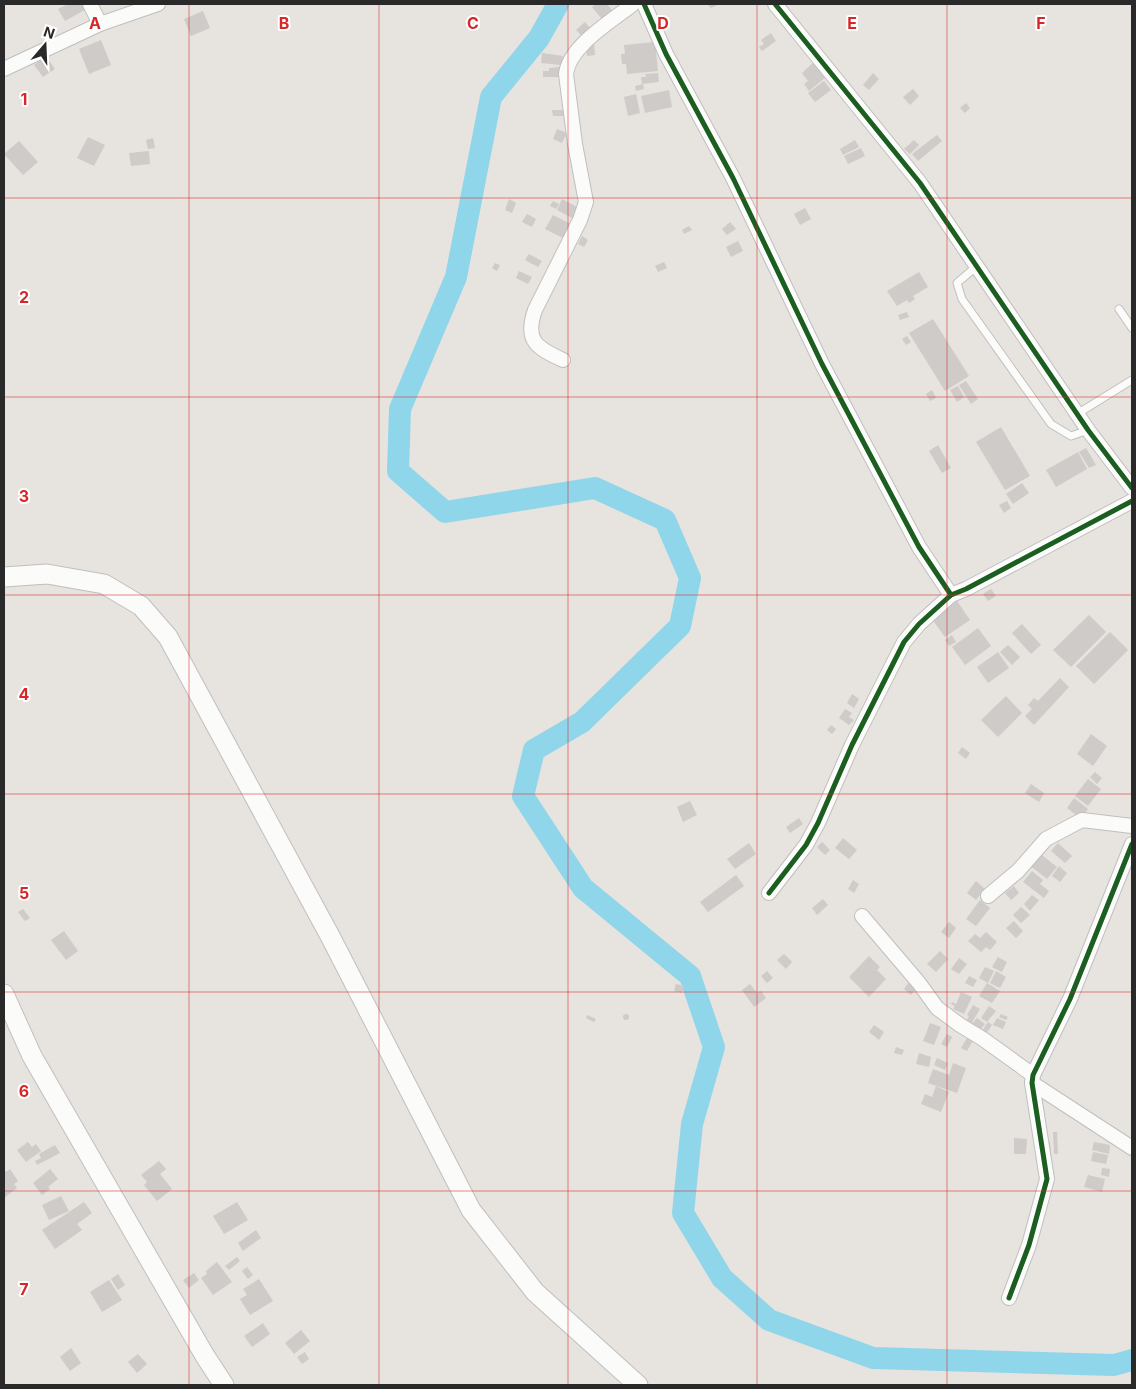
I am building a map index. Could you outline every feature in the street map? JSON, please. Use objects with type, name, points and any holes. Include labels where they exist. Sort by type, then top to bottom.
[{"type":"main road","points":[[4,577],[47,574],[104,584],[141,606],[168,637],[330,936],[471,1210],[535,1292],[638,1385]]},
{"type":"main road","points":[[4,994],[32,1056],[205,1356],[224,1385]]},
{"type":"street","points":[[90,4],[100,24]]},
{"type":"street","points":[[4,68],[100,24],[158,4]]},
{"type":"street","points":[[563,360],[546,352],[533,342],[530,333],[535,310],[580,220],[586,202],[575,144],[566,74],[567,66],[584,43],[633,4]]},
{"type":"street","points":[[644,4],[666,54],[733,178],[822,364],[919,547],[951,595]]},
{"type":"street","points":[[775,4],[920,183],[1088,430],[1132,488]]},
{"type":"street","points":[[768,893],[806,845],[818,823],[852,745],[904,642],[919,624],[951,595],[1132,501]]},
{"type":"street","points":[[988,896],[1018,871],[1046,839],[1082,820],[1132,826]]},
{"type":"street","points":[[1010,1298],[1029,1245],[1047,1179],[1033,1079],[1070,998],[1132,844]]},
{"type":"street","points":[[862,916],[919,983],[937,1008],[960,1025],[984,1038],[1033,1079],[1132,1148]]},
{"type":"lane","points":[[977,266],[957,283],[962,299],[1051,424],[1071,436],[1088,430]]},
{"type":"lane","points":[[1119,309],[1132,328]]},
{"type":"lane","points":[[1077,414],[1132,380]]},
{"type":"building","points":[[68,4],[88,4],[90,7],[65,21],[58,9]]},
{"type":"building","points":[[596,4],[607,4],[612,10],[602,19],[592,7]]},
{"type":"building","points":[[707,4],[720,4],[711,8]]},
{"type":"building","points":[[203,11],[210,28],[191,36],[184,19]]},
{"type":"building","points":[[585,22],[590,28],[582,36],[576,30]]},
{"type":"building","points":[[771,33],[776,41],[762,51],[759,47],[764,44],[761,40]]},
{"type":"building","points":[[101,40],[111,65],[89,74],[79,49]]},
{"type":"building","points":[[655,42],[658,71],[627,74],[626,64],[622,64],[621,54],[625,54],[624,45]]},
{"type":"building","points":[[594,43],[595,55],[587,56],[586,44]]},
{"type":"building","points":[[542,53],[563,56],[561,65],[541,63]]},
{"type":"building","points":[[46,56],[55,69],[43,77],[34,65]]},
{"type":"building","points":[[813,63],[826,77],[809,91],[804,84],[808,81],[802,73]]},
{"type":"building","points":[[561,67],[562,77],[543,77],[543,71],[549,71],[549,68]]},
{"type":"building","points":[[658,73],[659,82],[642,84],[641,77],[646,77],[645,74]]},
{"type":"building","points":[[873,73],[879,79],[869,90],[863,85]]},
{"type":"building","points":[[824,81],[831,90],[815,102],[808,93]]},
{"type":"building","points":[[643,84],[644,89],[636,91],[635,86]]},
{"type":"building","points":[[913,89],[919,96],[910,105],[903,97]]},
{"type":"building","points":[[669,90],[672,107],[645,113],[641,96]]},
{"type":"building","points":[[636,94],[640,113],[628,116],[624,97]]},
{"type":"building","points":[[966,103],[970,108],[965,113],[960,108]]},
{"type":"building","points":[[552,110],[566,110],[566,116],[553,116]]},
{"type":"building","points":[[557,129],[567,133],[562,143],[553,139]]},
{"type":"building","points":[[937,135],[942,141],[918,161],[912,154]]},
{"type":"building","points":[[88,137],[105,145],[94,166],[77,158]]},
{"type":"building","points":[[153,138],[155,148],[148,149],[146,140]]},
{"type":"building","points":[[855,140],[859,147],[843,155],[840,149]]},
{"type":"building","points":[[914,140],[919,145],[910,154],[904,149]]},
{"type":"building","points":[[19,141],[38,162],[23,175],[4,154]]},
{"type":"building","points":[[861,148],[865,156],[848,164],[844,156]]},
{"type":"building","points":[[149,151],[150,164],[131,166],[129,153]]},
{"type":"building","points":[[509,199],[516,203],[512,213],[505,210]]},
{"type":"building","points":[[562,199],[577,207],[573,214],[576,216],[574,219],[557,210]]},
{"type":"building","points":[[553,201],[559,204],[556,209],[550,206]]},
{"type":"building","points":[[805,208],[811,219],[800,225],[794,214]]},
{"type":"building","points":[[527,214],[536,219],[532,227],[522,222]]},
{"type":"building","points":[[553,215],[573,225],[565,239],[545,229]]},
{"type":"building","points":[[730,222],[736,229],[727,235],[722,229]]},
{"type":"building","points":[[689,226],[692,230],[684,234],[682,230]]},
{"type":"building","points":[[582,236],[588,240],[584,247],[578,244]]},
{"type":"building","points":[[738,241],[743,251],[731,257],[726,247]]},
{"type":"building","points":[[529,254],[542,261],[538,267],[525,260]]},
{"type":"building","points":[[664,262],[667,268],[658,272],[655,266]]},
{"type":"building","points":[[495,263],[500,265],[497,271],[492,268]]},
{"type":"building","points":[[519,271],[532,277],[528,284],[516,278]]},
{"type":"building","points":[[919,272],[928,287],[913,296],[915,299],[909,303],[907,300],[897,306],[887,291]]},
{"type":"building","points":[[907,312],[909,317],[900,320],[898,315]]},
{"type":"building","points":[[933,319],[969,376],[945,391],[909,333]]},
{"type":"building","points":[[907,336],[911,342],[906,345],[902,339]]},
{"type":"building","points":[[966,381],[978,399],[971,404],[959,385]]},
{"type":"building","points":[[958,386],[964,397],[957,402],[950,390]]},
{"type":"building","points":[[932,390],[936,398],[930,401],[926,394]]},
{"type":"building","points":[[1001,427],[1030,476],[1005,490],[976,442]]},
{"type":"building","points":[[938,445],[951,468],[942,473],[929,451]]},
{"type":"building","points":[[1086,448],[1096,465],[1089,468],[1079,452]]},
{"type":"building","points":[[1078,452],[1087,469],[1056,487],[1046,470]]},
{"type":"building","points":[[1022,483],[1029,493],[1013,504],[1006,494]]},
{"type":"building","points":[[1007,501],[1011,508],[1004,513],[999,505]]},
{"type":"building","points":[[991,589],[996,596],[988,601],[983,594]]},
{"type":"building","points":[[957,601],[970,620],[945,637],[932,619]]},
{"type":"building","points":[[1089,615],[1106,632],[1071,667],[1053,650]]},
{"type":"building","points":[[1022,624],[1041,645],[1031,654],[1012,633]]},
{"type":"building","points":[[978,628],[991,646],[965,665],[952,647]]},
{"type":"building","points":[[1110,632],[1128,650],[1094,684],[1076,666]]},
{"type":"building","points":[[952,635],[956,642],[949,646],[945,640]]},
{"type":"building","points":[[1008,645],[1020,657],[1012,665],[1000,652]]},
{"type":"building","points":[[998,652],[1009,668],[988,683],[977,667]]},
{"type":"building","points":[[1060,678],[1069,687],[1034,725],[1025,716],[1032,709],[1028,705],[1034,698],[1038,701]]},
{"type":"building","points":[[852,694],[859,699],[854,708],[847,703]]},
{"type":"building","points":[[1006,696],[1022,713],[998,737],[981,720]]},
{"type":"building","points":[[845,709],[852,713],[849,717],[854,720],[849,725],[839,718]]},
{"type":"building","points":[[831,725],[836,729],[832,734],[827,730]]},
{"type":"building","points":[[1091,734],[1107,746],[1093,766],[1077,754]]},
{"type":"building","points":[[962,747],[970,753],[966,759],[958,753]]},
{"type":"building","points":[[1095,772],[1102,778],[1097,784],[1090,777]]},
{"type":"building","points":[[1088,779],[1101,789],[1088,806],[1075,796]]},
{"type":"building","points":[[1031,784],[1044,793],[1039,802],[1025,793]]},
{"type":"building","points":[[1074,798],[1088,809],[1081,819],[1067,808]]},
{"type":"building","points":[[690,801],[697,815],[683,822],[677,807]]},
{"type":"building","points":[[799,818],[803,824],[790,833],[786,827]]},
{"type":"building","points":[[843,838],[857,850],[849,859],[835,848]]},
{"type":"building","points":[[822,842],[830,850],[825,855],[817,847]]},
{"type":"building","points":[[749,843],[756,854],[735,869],[727,859]]},
{"type":"building","points":[[1058,843],[1072,856],[1065,863],[1051,851]]},
{"type":"building","points":[[1038,852],[1057,867],[1047,879],[1028,864]]},
{"type":"building","points":[[1059,866],[1067,873],[1060,882],[1052,876]]},
{"type":"building","points":[[1032,871],[1043,880],[1040,884],[1049,891],[1044,898],[1023,882]]},
{"type":"building","points":[[736,875],[744,886],[708,912],[700,902]]},
{"type":"building","points":[[853,880],[859,884],[854,893],[848,889]]},
{"type":"building","points":[[976,881],[985,889],[976,900],[967,893]]},
{"type":"building","points":[[1014,886],[1019,893],[1011,900],[1005,893]]},
{"type":"building","points":[[1032,895],[1039,900],[1030,911],[1024,904]]},
{"type":"building","points":[[823,899],[828,905],[817,915],[812,908]]},
{"type":"building","points":[[980,900],[990,908],[976,926],[966,919]]},
{"type":"building","points":[[1021,907],[1030,915],[1021,923],[1013,915]]},
{"type":"building","points":[[23,909],[30,918],[25,921],[18,912]]},
{"type":"building","points":[[1014,921],[1023,931],[1016,938],[1006,928]]},
{"type":"building","points":[[949,922],[956,928],[949,938],[941,932]]},
{"type":"building","points":[[64,931],[78,951],[66,960],[51,940]]},
{"type":"building","points":[[986,932],[997,942],[990,950],[986,947],[981,952],[968,941],[975,934],[980,938]]},
{"type":"building","points":[[940,951],[948,959],[936,972],[927,964]]},
{"type":"building","points":[[784,954],[792,962],[786,969],[777,960]]},
{"type":"building","points":[[869,956],[880,967],[877,970],[886,979],[869,997],[849,977]]},
{"type":"building","points":[[998,957],[1007,962],[1002,972],[992,967]]},
{"type":"building","points":[[959,958],[967,964],[959,974],[951,969]]},
{"type":"building","points":[[985,967],[994,971],[988,983],[979,978]]},
{"type":"building","points":[[767,971],[773,978],[767,983],[761,976]]},
{"type":"building","points":[[996,971],[1006,977],[1000,988],[990,983]]},
{"type":"building","points":[[969,976],[977,980],[973,987],[965,983]]},
{"type":"building","points":[[912,978],[919,984],[911,995],[904,989]]},
{"type":"building","points":[[987,983],[1000,991],[992,1003],[979,996]]},
{"type":"building","points":[[676,984],[684,986],[682,993],[674,991]]},
{"type":"building","points":[[750,984],[757,993],[761,991],[766,998],[754,1007],[742,990]]},
{"type":"building","points":[[961,992],[972,997],[964,1014],[953,1009],[955,1006],[951,1004],[952,1002],[956,1004]]},
{"type":"building","points":[[973,1005],[980,1009],[971,1024],[966,1021]]},
{"type":"building","points":[[989,1006],[996,1011],[987,1022],[981,1018]]},
{"type":"building","points":[[626,1014],[629,1017],[626,1020],[623,1017]]},
{"type":"building","points":[[1001,1014],[1008,1017],[1006,1020],[999,1017]]},
{"type":"building","points":[[587,1015],[596,1019],[594,1022],[586,1018]]},
{"type":"building","points":[[977,1018],[985,1024],[980,1030],[972,1024]]},
{"type":"building","points":[[997,1018],[1006,1022],[1003,1029],[993,1025]]},
{"type":"building","points":[[988,1022],[992,1025],[986,1034],[982,1031]]},
{"type":"building","points":[[930,1023],[941,1027],[934,1045],[923,1041]]},
{"type":"building","points":[[874,1025],[884,1032],[879,1040],[869,1032]]},
{"type":"building","points":[[970,1033],[975,1037],[967,1051],[961,1048]]},
{"type":"building","points":[[947,1034],[952,1037],[947,1047],[941,1044]]},
{"type":"building","points":[[896,1047],[904,1050],[902,1055],[894,1053]]},
{"type":"building","points":[[919,1053],[931,1057],[929,1067],[916,1064]]},
{"type":"building","points":[[937,1058],[948,1063],[945,1070],[934,1065]]},
{"type":"building","points":[[953,1063],[966,1068],[957,1093],[928,1083],[933,1069],[949,1075]]},
{"type":"building","points":[[936,1086],[949,1092],[941,1112],[921,1104],[925,1094],[932,1097]]},
{"type":"building","points":[[1053,1132],[1057,1132],[1058,1154],[1054,1154]]},
{"type":"building","points":[[1014,1138],[1027,1139],[1026,1154],[1014,1154]]},
{"type":"building","points":[[1050,1141],[1052,1165],[1047,1165],[1045,1142]]},
{"type":"building","points":[[28,1142],[32,1147],[36,1144],[41,1151],[26,1162],[17,1150]]},
{"type":"building","points":[[1094,1142],[1110,1145],[1109,1154],[1092,1150]]},
{"type":"building","points":[[55,1145],[60,1153],[37,1165],[35,1161],[41,1158],[39,1154]]},
{"type":"building","points":[[1093,1152],[1108,1155],[1106,1164],[1091,1161]]},
{"type":"building","points":[[159,1161],[166,1169],[160,1174],[172,1189],[157,1201],[144,1185],[147,1182],[141,1175]]},
{"type":"building","points":[[4,1168],[6,1172],[10,1169],[18,1181],[14,1184],[17,1188],[4,1198]]},
{"type":"building","points":[[1102,1168],[1110,1169],[1109,1177],[1101,1175]]},
{"type":"building","points":[[50,1169],[58,1179],[42,1195],[33,1183]]},
{"type":"building","points":[[1088,1175],[1105,1179],[1102,1192],[1084,1187]]},
{"type":"building","points":[[61,1196],[69,1211],[49,1220],[42,1205]]},
{"type":"building","points":[[84,1202],[92,1213],[77,1224],[82,1230],[55,1249],[42,1230]]},
{"type":"building","points":[[237,1202],[248,1220],[224,1234],[213,1216]]},
{"type":"building","points":[[256,1230],[261,1238],[243,1251],[238,1243]]},
{"type":"building","points":[[237,1257],[240,1261],[229,1270],[225,1266]]},
{"type":"building","points":[[217,1262],[232,1282],[213,1295],[201,1278]]},
{"type":"building","points":[[247,1267],[253,1275],[248,1279],[242,1271]]},
{"type":"building","points":[[194,1273],[199,1280],[189,1288],[183,1280]]},
{"type":"building","points":[[118,1274],[125,1285],[118,1290],[111,1279]]},
{"type":"building","points":[[259,1279],[273,1301],[250,1315],[240,1299],[247,1295],[243,1289]]},
{"type":"building","points":[[109,1280],[122,1300],[102,1312],[90,1292]]},
{"type":"building","points":[[263,1323],[270,1334],[252,1347],[244,1336]]},
{"type":"building","points":[[301,1330],[310,1341],[294,1354],[285,1343]]},
{"type":"building","points":[[71,1348],[81,1363],[70,1371],[60,1357]]},
{"type":"building","points":[[305,1352],[309,1359],[302,1364],[297,1357]]},
{"type":"building","points":[[138,1354],[147,1364],[137,1373],[128,1362]]},
{"type":"waterway","points":[[558,4],[539,38],[491,97],[456,277],[400,409],[398,471],[445,512],[595,488],[665,520],[690,578],[680,626],[582,722],[534,750],[523,796],[583,888],[690,976],[714,1047],[692,1124],[683,1213],[722,1278],[769,1320],[873,1358],[1114,1365],[1132,1360]]},
{"type":"cycle path","points":[[644,4],[666,54],[733,178],[822,364],[919,547],[951,595],[966,589],[1132,501]]},
{"type":"cycle path","points":[[775,4],[920,183],[1088,430],[1132,488]]},
{"type":"cycle path","points":[[769,893],[806,845],[818,823],[852,745],[904,642],[919,624],[951,595]]},
{"type":"cycle path","points":[[1009,1298],[1029,1245],[1047,1179],[1032,1083],[1033,1075],[1070,999],[1132,844]]}]
